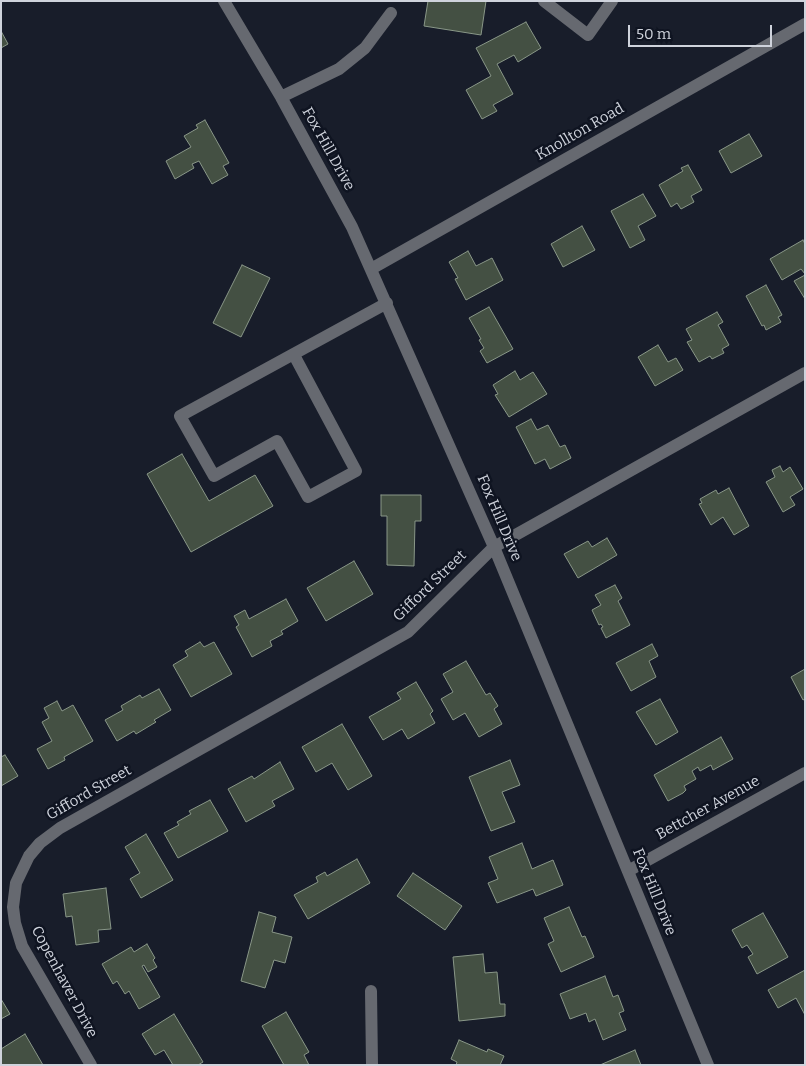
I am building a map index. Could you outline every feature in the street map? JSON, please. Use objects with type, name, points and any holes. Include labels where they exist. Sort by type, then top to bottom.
[{"type":"street","name":"Fox Hill Drive","points":[[224,1],[281,97],[352,227],[387,303],[494,547],[708,1065]]},
{"type":"street","points":[[544,1],[588,35],[612,1]]},
{"type":"street","points":[[281,97],[338,69],[365,48],[391,13]]},
{"type":"street","name":"Knollton Road","points":[[371,269],[805,24]]},
{"type":"street","points":[[294,355],[356,471],[308,497],[277,441],[214,476],[180,416],[387,303]]},
{"type":"street","name":"Gifford Street","points":[[16,883],[29,856],[40,843],[56,830],[408,632],[494,547],[805,373]]},
{"type":"street","name":"Bettcher Avenue","points":[[628,871],[805,773]]},
{"type":"street","name":"Copenhaver Drive","points":[[16,883],[13,907],[15,923],[22,946],[91,1065]]},
{"type":"street","points":[[371,991],[372,1065]]},
{"type":"building","points":[[428,1],[486,1],[481,35],[424,26]]},
{"type":"building","points":[[526,22],[541,48],[518,62],[514,55],[497,64],[513,94],[493,105],[497,111],[482,119],[466,90],[491,76],[476,48]]},
{"type":"building","points":[[1,31],[8,44],[1,48]]},
{"type":"building","points":[[205,120],[229,163],[223,166],[228,175],[212,184],[199,161],[192,164],[194,168],[175,179],[166,161],[191,147],[184,136],[198,128],[196,125]]},
{"type":"building","points":[[749,134],[762,156],[731,173],[719,151]]},
{"type":"building","points":[[688,165],[702,190],[691,196],[694,202],[681,209],[677,203],[671,207],[659,185],[683,171],[681,168]]},
{"type":"building","points":[[643,194],[656,216],[638,226],[645,240],[630,248],[611,211]]},
{"type":"building","points":[[582,226],[595,250],[563,267],[551,244]]},
{"type":"building","points":[[803,240],[805,244],[805,274],[801,269],[782,280],[770,259]]},
{"type":"building","points":[[468,251],[476,266],[492,258],[503,280],[466,300],[455,279],[458,278],[449,262]]},
{"type":"building","points":[[242,265],[270,278],[241,337],[213,323]]},
{"type":"building","points":[[805,275],[805,299],[794,281]]},
{"type":"building","points":[[766,285],[782,315],[778,317],[781,322],[766,330],[746,296]]},
{"type":"building","points":[[489,307],[513,349],[487,363],[480,351],[484,348],[479,340],[481,339],[469,318]]},
{"type":"building","points":[[717,312],[723,322],[718,325],[729,345],[722,349],[724,353],[712,359],[710,356],[699,362],[687,342],[692,340],[686,329]]},
{"type":"building","points":[[658,345],[668,362],[676,358],[683,370],[655,386],[638,357]]},
{"type":"building","points":[[515,371],[520,380],[533,372],[547,394],[509,417],[495,395],[498,394],[493,385]]},
{"type":"building","points":[[531,419],[537,430],[548,425],[560,447],[565,445],[571,458],[550,469],[545,459],[535,464],[516,427]]},
{"type":"building","points":[[182,454],[209,501],[255,475],[273,506],[191,552],[147,474]]},
{"type":"building","points":[[780,466],[783,472],[790,467],[803,489],[790,497],[795,505],[783,512],[766,482],[775,477],[772,470]]},
{"type":"building","points":[[729,488],[749,526],[734,535],[723,517],[711,525],[699,504],[702,503],[700,499],[716,490],[718,494]]},
{"type":"building","points":[[381,495],[421,495],[421,521],[415,521],[414,566],[387,565],[387,516],[381,516]]},
{"type":"building","points":[[607,538],[617,555],[578,578],[564,554],[588,541],[592,547]]},
{"type":"building","points":[[354,561],[373,594],[326,621],[307,588]]},
{"type":"building","points":[[615,585],[622,598],[618,601],[630,625],[606,638],[601,628],[603,627],[601,624],[599,625],[592,610],[601,605],[595,595]]},
{"type":"building","points":[[286,599],[298,621],[281,631],[283,634],[270,641],[272,646],[252,657],[236,627],[239,625],[234,616],[245,610],[249,619]]},
{"type":"building","points":[[200,642],[204,647],[214,642],[232,674],[191,697],[173,665],[188,656],[185,651]]},
{"type":"building","points":[[652,644],[658,656],[649,661],[656,677],[631,691],[616,663]]},
{"type":"building","points":[[466,661],[486,695],[490,693],[498,706],[494,709],[502,724],[479,737],[465,713],[453,720],[441,699],[453,692],[443,674]]},
{"type":"building","points":[[805,669],[805,699],[803,700],[791,677]]},
{"type":"building","points":[[416,682],[433,711],[430,714],[435,723],[408,739],[402,729],[383,740],[369,717],[401,699],[397,693]]},
{"type":"building","points":[[159,689],[171,710],[136,734],[134,731],[117,741],[105,720],[123,710],[121,706],[140,695],[142,698]]},
{"type":"building","points":[[660,699],[678,732],[656,745],[636,712]]},
{"type":"building","points":[[57,701],[62,711],[73,705],[93,741],[64,757],[65,760],[48,769],[37,749],[52,741],[42,722],[49,718],[44,708]]},
{"type":"building","points":[[342,724],[372,776],[348,790],[332,763],[316,772],[302,747]]},
{"type":"building","points":[[721,737],[733,759],[713,770],[711,765],[700,771],[698,767],[692,771],[696,779],[684,786],[686,790],[683,793],[668,801],[654,775]]},
{"type":"building","points":[[5,755],[18,776],[1,786],[1,757]]},
{"type":"building","points":[[510,760],[520,785],[502,792],[515,822],[491,831],[469,777]]},
{"type":"building","points":[[280,762],[294,789],[272,801],[275,806],[246,822],[228,789],[252,776],[254,779]]},
{"type":"building","points":[[210,800],[228,831],[178,858],[164,833],[179,825],[177,822],[191,814],[189,811]]},
{"type":"building","points":[[146,834],[173,880],[141,898],[130,879],[140,873],[125,847]]},
{"type":"building","points":[[522,843],[532,869],[553,860],[563,885],[536,896],[533,889],[497,903],[488,883],[498,879],[489,857]]},
{"type":"building","points":[[357,859],[370,883],[308,919],[294,895],[318,882],[316,877],[325,872],[327,876]]},
{"type":"building","points":[[413,873],[462,906],[445,930],[397,896]]},
{"type":"building","points":[[106,888],[111,929],[98,930],[99,942],[76,945],[72,916],[66,917],[63,894]]},
{"type":"building","points":[[569,907],[582,937],[585,936],[594,957],[561,972],[548,944],[554,941],[544,918]]},
{"type":"building","points":[[259,912],[276,917],[272,932],[292,937],[285,963],[274,960],[265,988],[241,981]]},
{"type":"building","points":[[763,913],[788,957],[757,974],[748,957],[753,954],[747,945],[742,948],[732,930]]},
{"type":"building","points":[[147,944],[155,958],[153,960],[157,967],[148,972],[144,965],[142,966],[160,997],[139,1009],[129,991],[125,994],[117,981],[113,984],[102,964],[131,947],[134,952]]},
{"type":"building","points":[[483,954],[485,973],[497,972],[500,1004],[505,1004],[505,1016],[459,1021],[453,957]]},
{"type":"building","points":[[805,970],[805,1015],[796,998],[778,1008],[768,990]]},
{"type":"building","points":[[605,976],[613,997],[618,995],[624,1011],[619,1013],[626,1030],[603,1040],[595,1019],[589,1022],[586,1013],[570,1019],[560,994]]},
{"type":"building","points":[[1,999],[10,1014],[1,1019]]},
{"type":"building","points":[[286,1012],[309,1052],[304,1055],[309,1065],[284,1065],[262,1026]]},
{"type":"building","points":[[174,1014],[203,1062],[198,1065],[173,1065],[164,1050],[155,1055],[142,1034]]},
{"type":"building","points":[[25,1034],[43,1065],[1,1065],[1,1049]]},
{"type":"building","points":[[459,1040],[487,1052],[488,1049],[504,1056],[500,1065],[456,1065],[457,1062],[451,1059]]},
{"type":"building","points":[[635,1050],[641,1065],[600,1065]]}]
